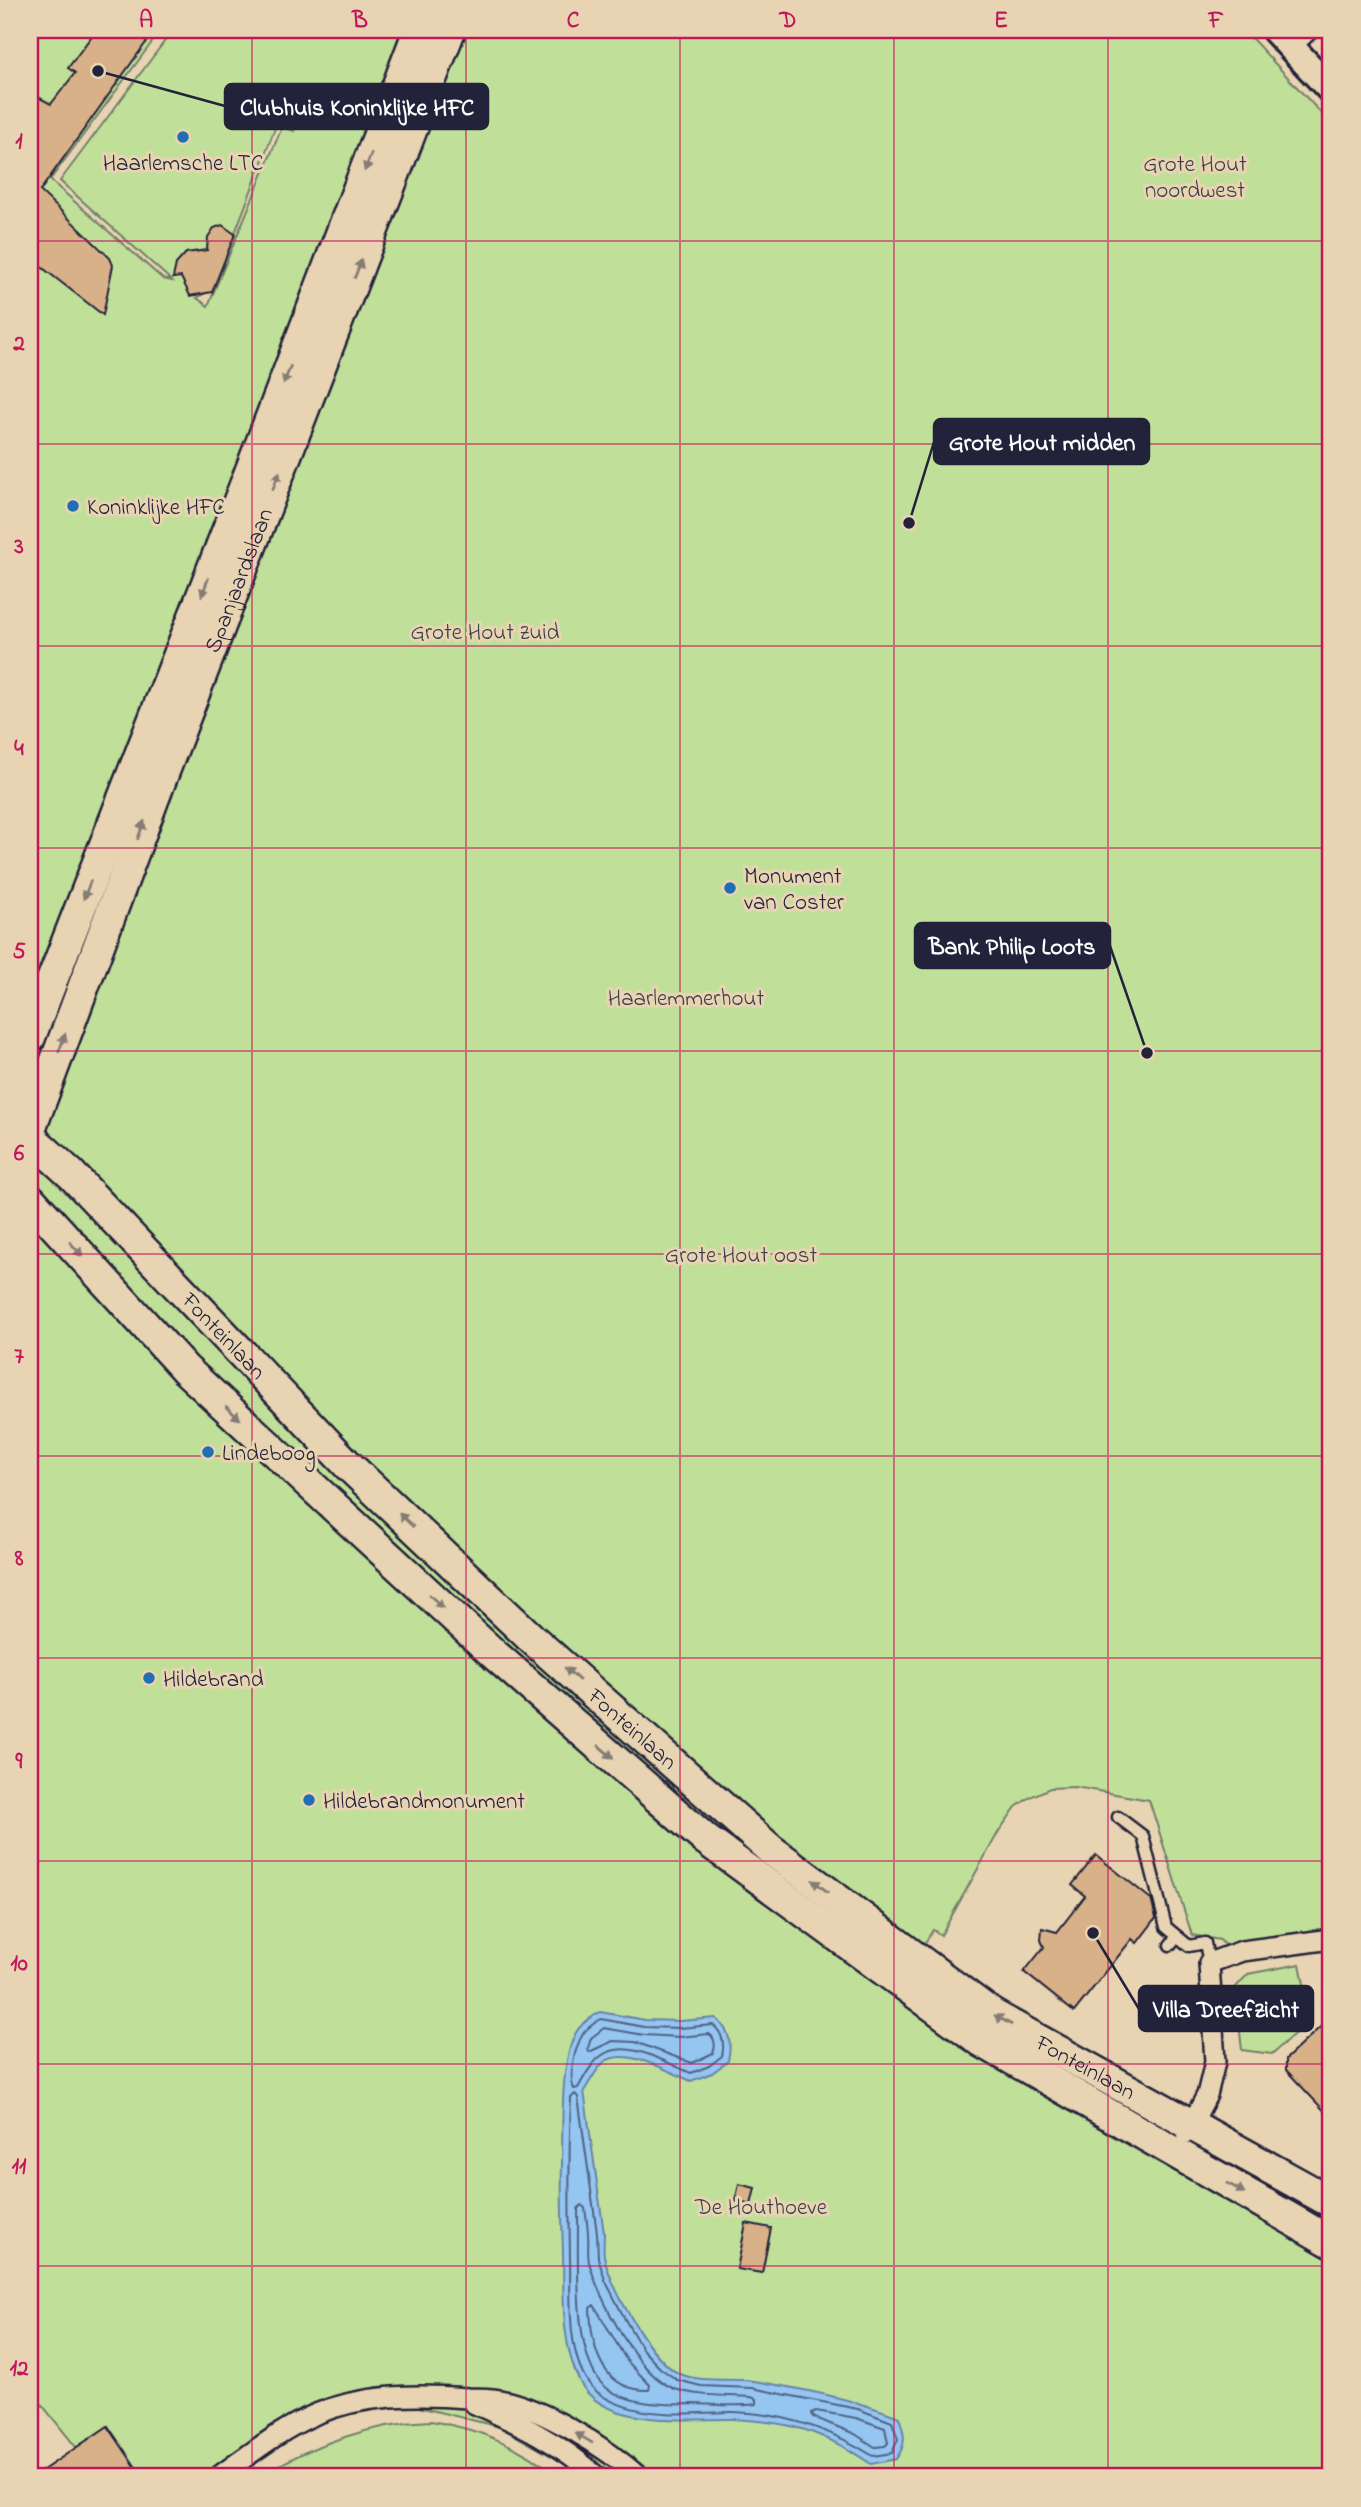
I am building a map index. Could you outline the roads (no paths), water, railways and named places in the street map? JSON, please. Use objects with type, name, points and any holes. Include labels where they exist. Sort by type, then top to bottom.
[{"type":"main road","name":"Spanjaardslaan","points":[[30,1037],[419,30]]},
{"type":"main road","name":"Spanjaardslaan","points":[[30,1130],[156,792],[450,30]]},
{"type":"main road","name":"Fonteinlaan","points":[[30,1137],[71,1174],[358,1475],[530,1637],[771,1850],[993,2015],[1331,2202]]},
{"type":"main road","name":"Fonteinlaan","points":[[30,1199],[185,1369],[495,1656],[705,1839],[981,2041],[1331,2242]]},
{"type":"street","points":[[1291,35],[1331,90]]},
{"type":"street","points":[[1177,2153],[1207,2095],[1215,2062],[1209,1963],[1242,1951],[1331,1939]]},
{"type":"street","points":[[219,2477],[293,2425],[318,2413],[351,2403],[433,2394],[501,2400],[546,2417],[618,2458],[639,2477]]},
{"type":"street","points":[[460,2397],[547,2438],[597,2477]]},
{"type":"lane","points":[[1118,1817],[1143,1836],[1166,1927],[1189,1946],[1205,1943],[1209,1963]]},
{"type":"lane","points":[[1170,1945],[1177,1936]]},
{"type":"water","points":[[600,2012],[645,2020],[716,2018],[727,2032],[730,2042],[728,2061],[712,2073],[691,2081],[634,2058],[612,2058],[603,2063],[584,2091],[604,2233],[604,2255],[614,2284],[633,2321],[657,2354],[680,2374],[791,2387],[846,2400],[899,2417],[904,2439],[896,2459],[871,2464],[825,2438],[780,2424],[733,2419],[649,2418],[628,2414],[608,2407],[592,2397],[580,2382],[569,2351],[564,2318],[563,2092],[573,2040],[581,2025]]},
{"type":"place","name":"Clubhuis Koninklijke HFC","points":[[98,71]]},
{"type":"place","name":"Haarlemsche LTC","points":[[183,137]]},
{"type":"place","name":"Koninklijke HFC","points":[[73,506]]},
{"type":"place","name":"Grote Hout midden","points":[[909,523]]},
{"type":"place","name":"Monument van Coster","points":[[730,888]]},
{"type":"place","name":"Bank Philip Loots","points":[[1147,1053]]},
{"type":"place","name":"Lindeboog","points":[[208,1452]]},
{"type":"place","name":"Hildebrand","points":[[149,1678]]},
{"type":"place","name":"Hildebrandmonument","points":[[309,1800]]},
{"type":"place","name":"Villa Dreefzicht","points":[[1093,1933]]},
{"type":"park label","name":"Grote Hout noordwest","points":[[1195,176]]},
{"type":"park label","name":"Grote Hout zuid","points":[[485,631]]},
{"type":"park label","name":"Haarlemmerhout","points":[[686,997]]},
{"type":"park label","name":"Grote Hout oost","points":[[741,1254]]},
{"type":"park label","name":"De Houthoeve","points":[[761,2206]]}]
